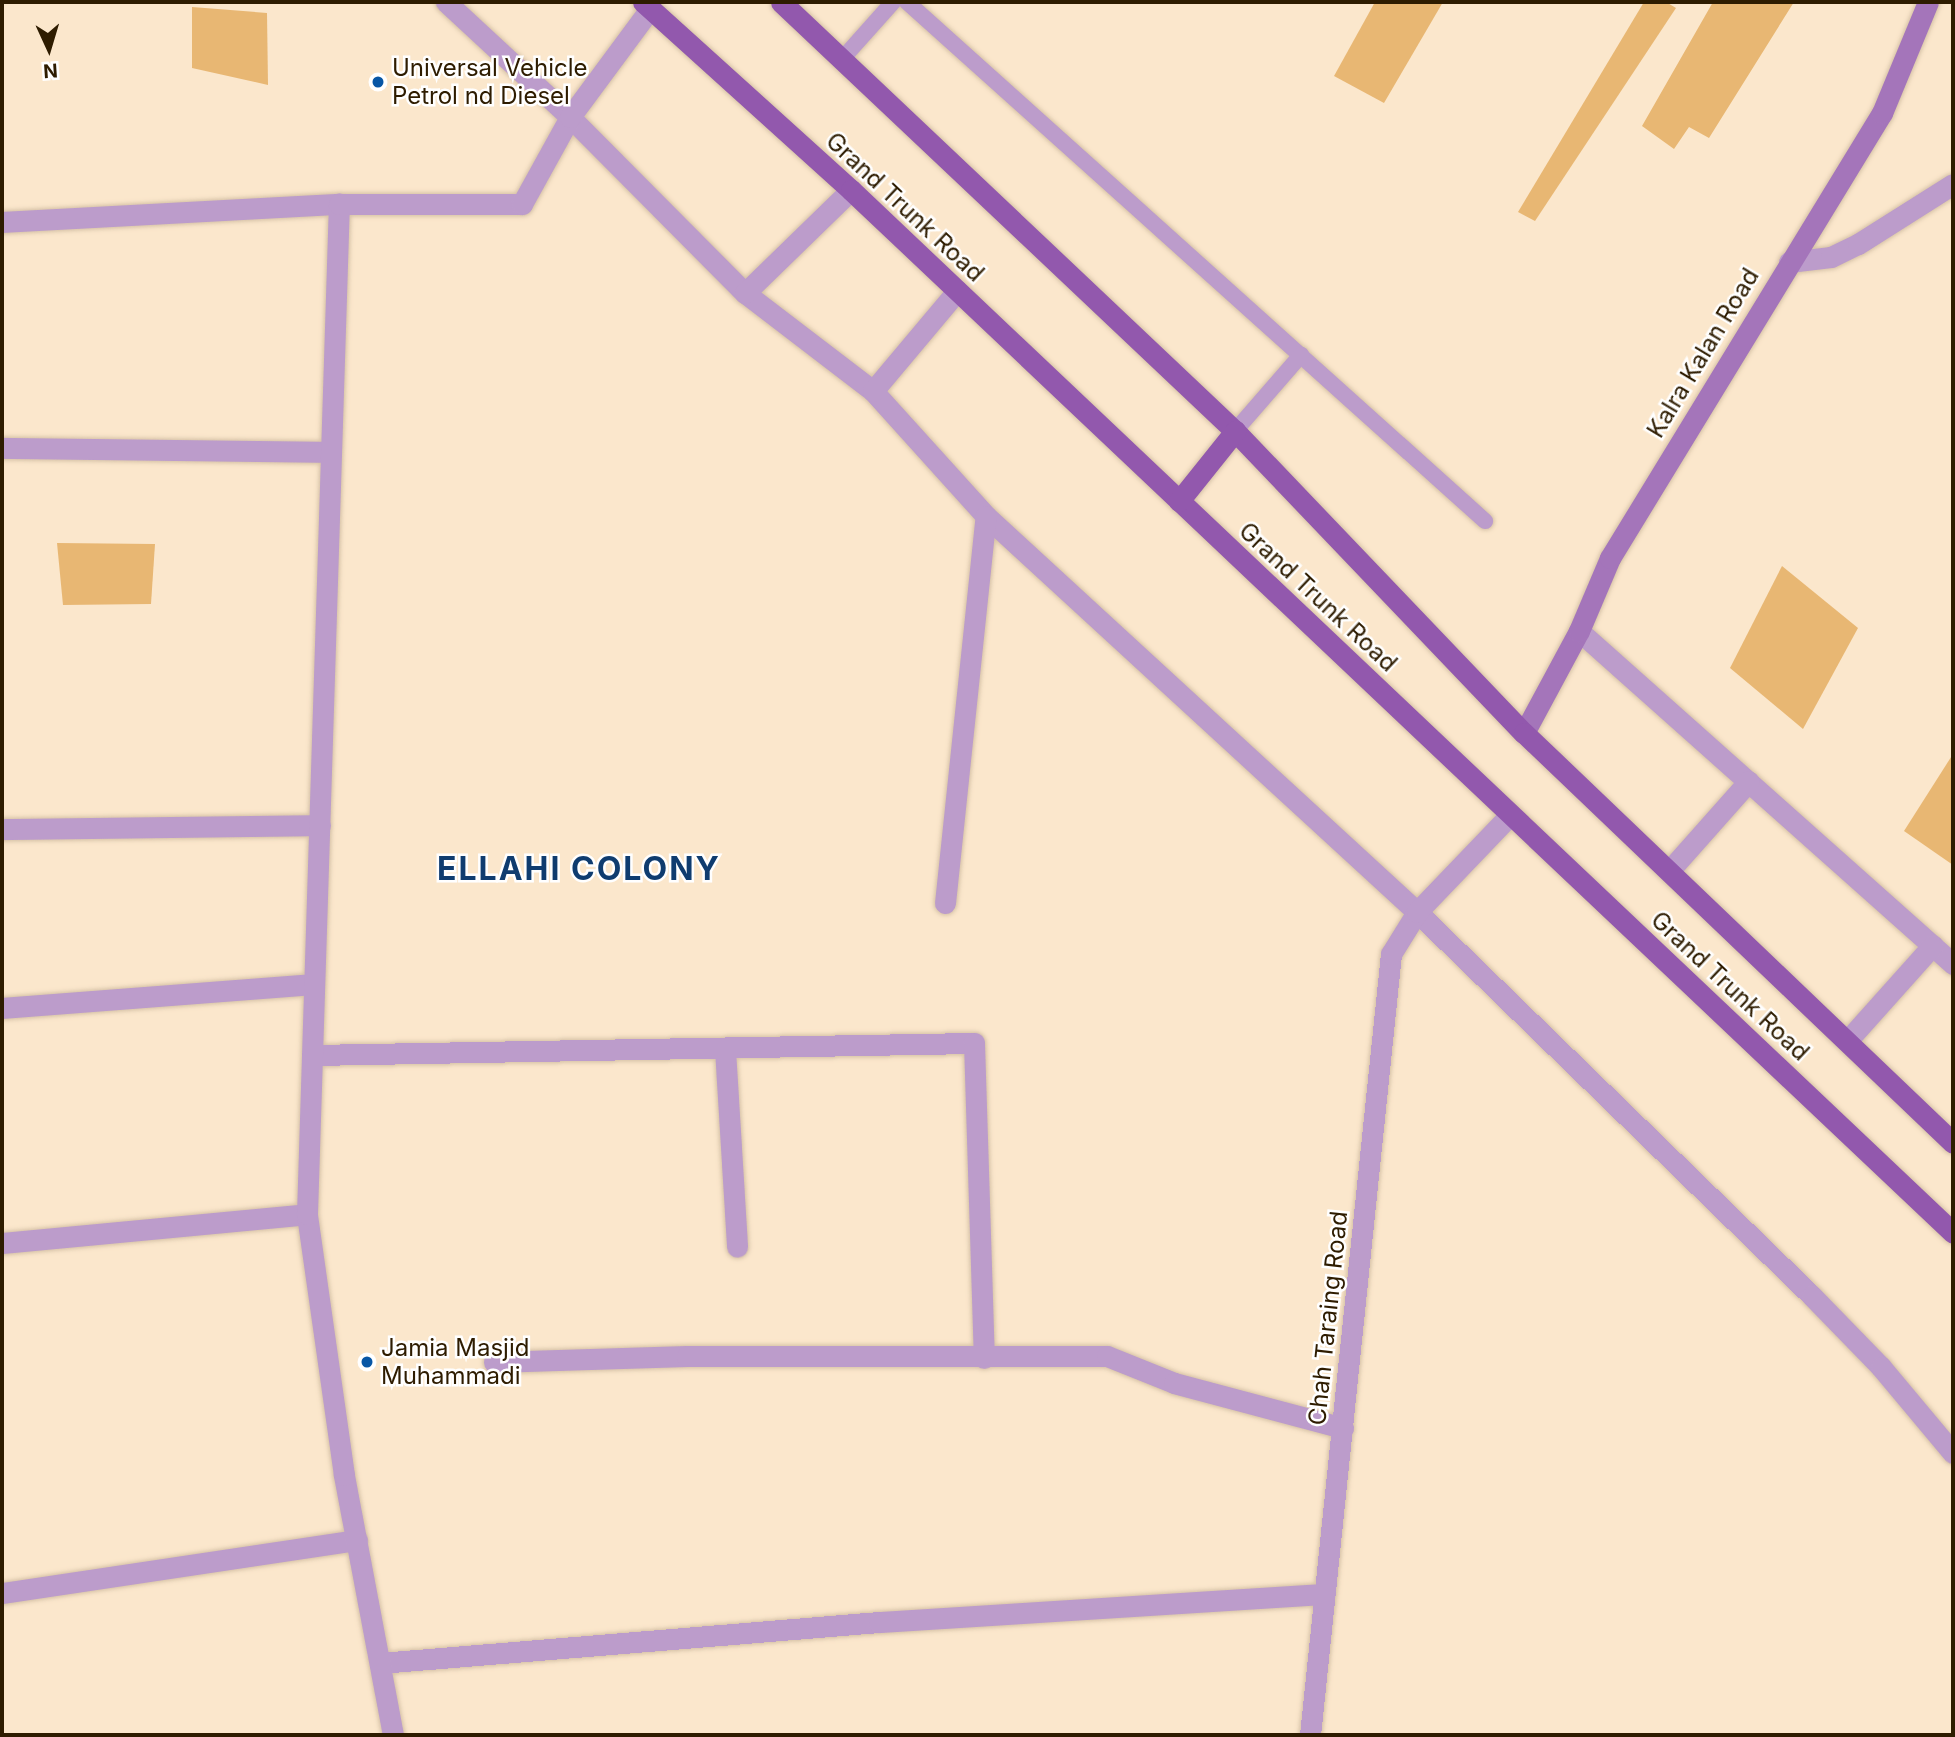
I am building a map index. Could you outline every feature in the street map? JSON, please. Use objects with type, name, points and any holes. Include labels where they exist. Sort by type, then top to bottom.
[{"type":"main road","name":"Grand Trunk Road","points":[[780,2],[843,58],[1236,430],[1524,733],[1953,1143]]},
{"type":"main road","name":"Grand Trunk Road","points":[[646,5],[851,191],[1953,1233]]},
{"type":"main road","points":[[1179,501],[1236,430]]},
{"type":"street","points":[[446,2],[570,117],[746,293],[873,391],[986,516],[1417,912],[1812,1296],[1881,1367],[1953,1454]]},
{"type":"street","name":"Kalra Kalan Road","points":[[1524,733],[1579,631],[1610,558],[1882,113],[1928,2]]},
{"type":"street","points":[[2,222],[340,204],[522,204],[570,117],[646,5]]},
{"type":"street","points":[[1789,262],[1830,257],[1849,249],[1953,184]]},
{"type":"street","points":[[746,293],[851,191]]},
{"type":"street","points":[[340,204],[328,452],[320,825],[307,1214],[356,1540],[393,1735]]},
{"type":"street","points":[[873,391],[957,291]]},
{"type":"street","points":[[2,448],[328,452]]},
{"type":"street","points":[[945,903],[986,516]]},
{"type":"street","points":[[1579,631],[1953,964]]},
{"type":"street","points":[[1669,871],[1749,781]]},
{"type":"street","name":"Chah Taraing Road","points":[[1310,1735],[1391,954],[1417,912],[1510,815]]},
{"type":"street","points":[[2,829],[320,825]]},
{"type":"street","points":[[1848,1040],[1933,945]]},
{"type":"street","points":[[2,1008],[313,984]]},
{"type":"street","points":[[312,1055],[974,1043],[984,1358]]},
{"type":"street","points":[[724,1049],[737,1247]]},
{"type":"street","points":[[2,1243],[307,1214]]},
{"type":"street","points":[[494,1362],[687,1356],[1107,1356],[1174,1383],[1343,1428]]},
{"type":"street","points":[[2,1593],[356,1540]]},
{"type":"street","points":[[380,1663],[879,1622],[1324,1594]]},
{"type":"lane","points":[[843,58],[893,2]]},
{"type":"lane","points":[[907,2],[1485,521]]},
{"type":"lane","points":[[1236,430],[1301,355]]},
{"type":"building","points":[[1375,2],[1443,2],[1384,103],[1334,76]]},
{"type":"building","points":[[1644,2],[1666,2],[1676,8],[1535,221],[1518,212]]},
{"type":"building","points":[[1713,2],[1794,2],[1709,138],[1689,127],[1674,149],[1642,126]]},
{"type":"building","points":[[192,7],[267,13],[268,85],[192,68]]},
{"type":"building","points":[[57,543],[155,544],[151,604],[63,605]]},
{"type":"building","points":[[1782,566],[1858,628],[1803,729],[1730,668]]},
{"type":"building","points":[[1953,754],[1953,865],[1904,831]]},
{"type":"place","name":"Universal Vehicle Petrol nd Diesel","points":[[378,82]]},
{"type":"place","name":"Jamia Masjid Muhammadi","points":[[367,1362]]},
{"type":"district","name":"ELLAHI COLONY","points":[[579,869]]}]
